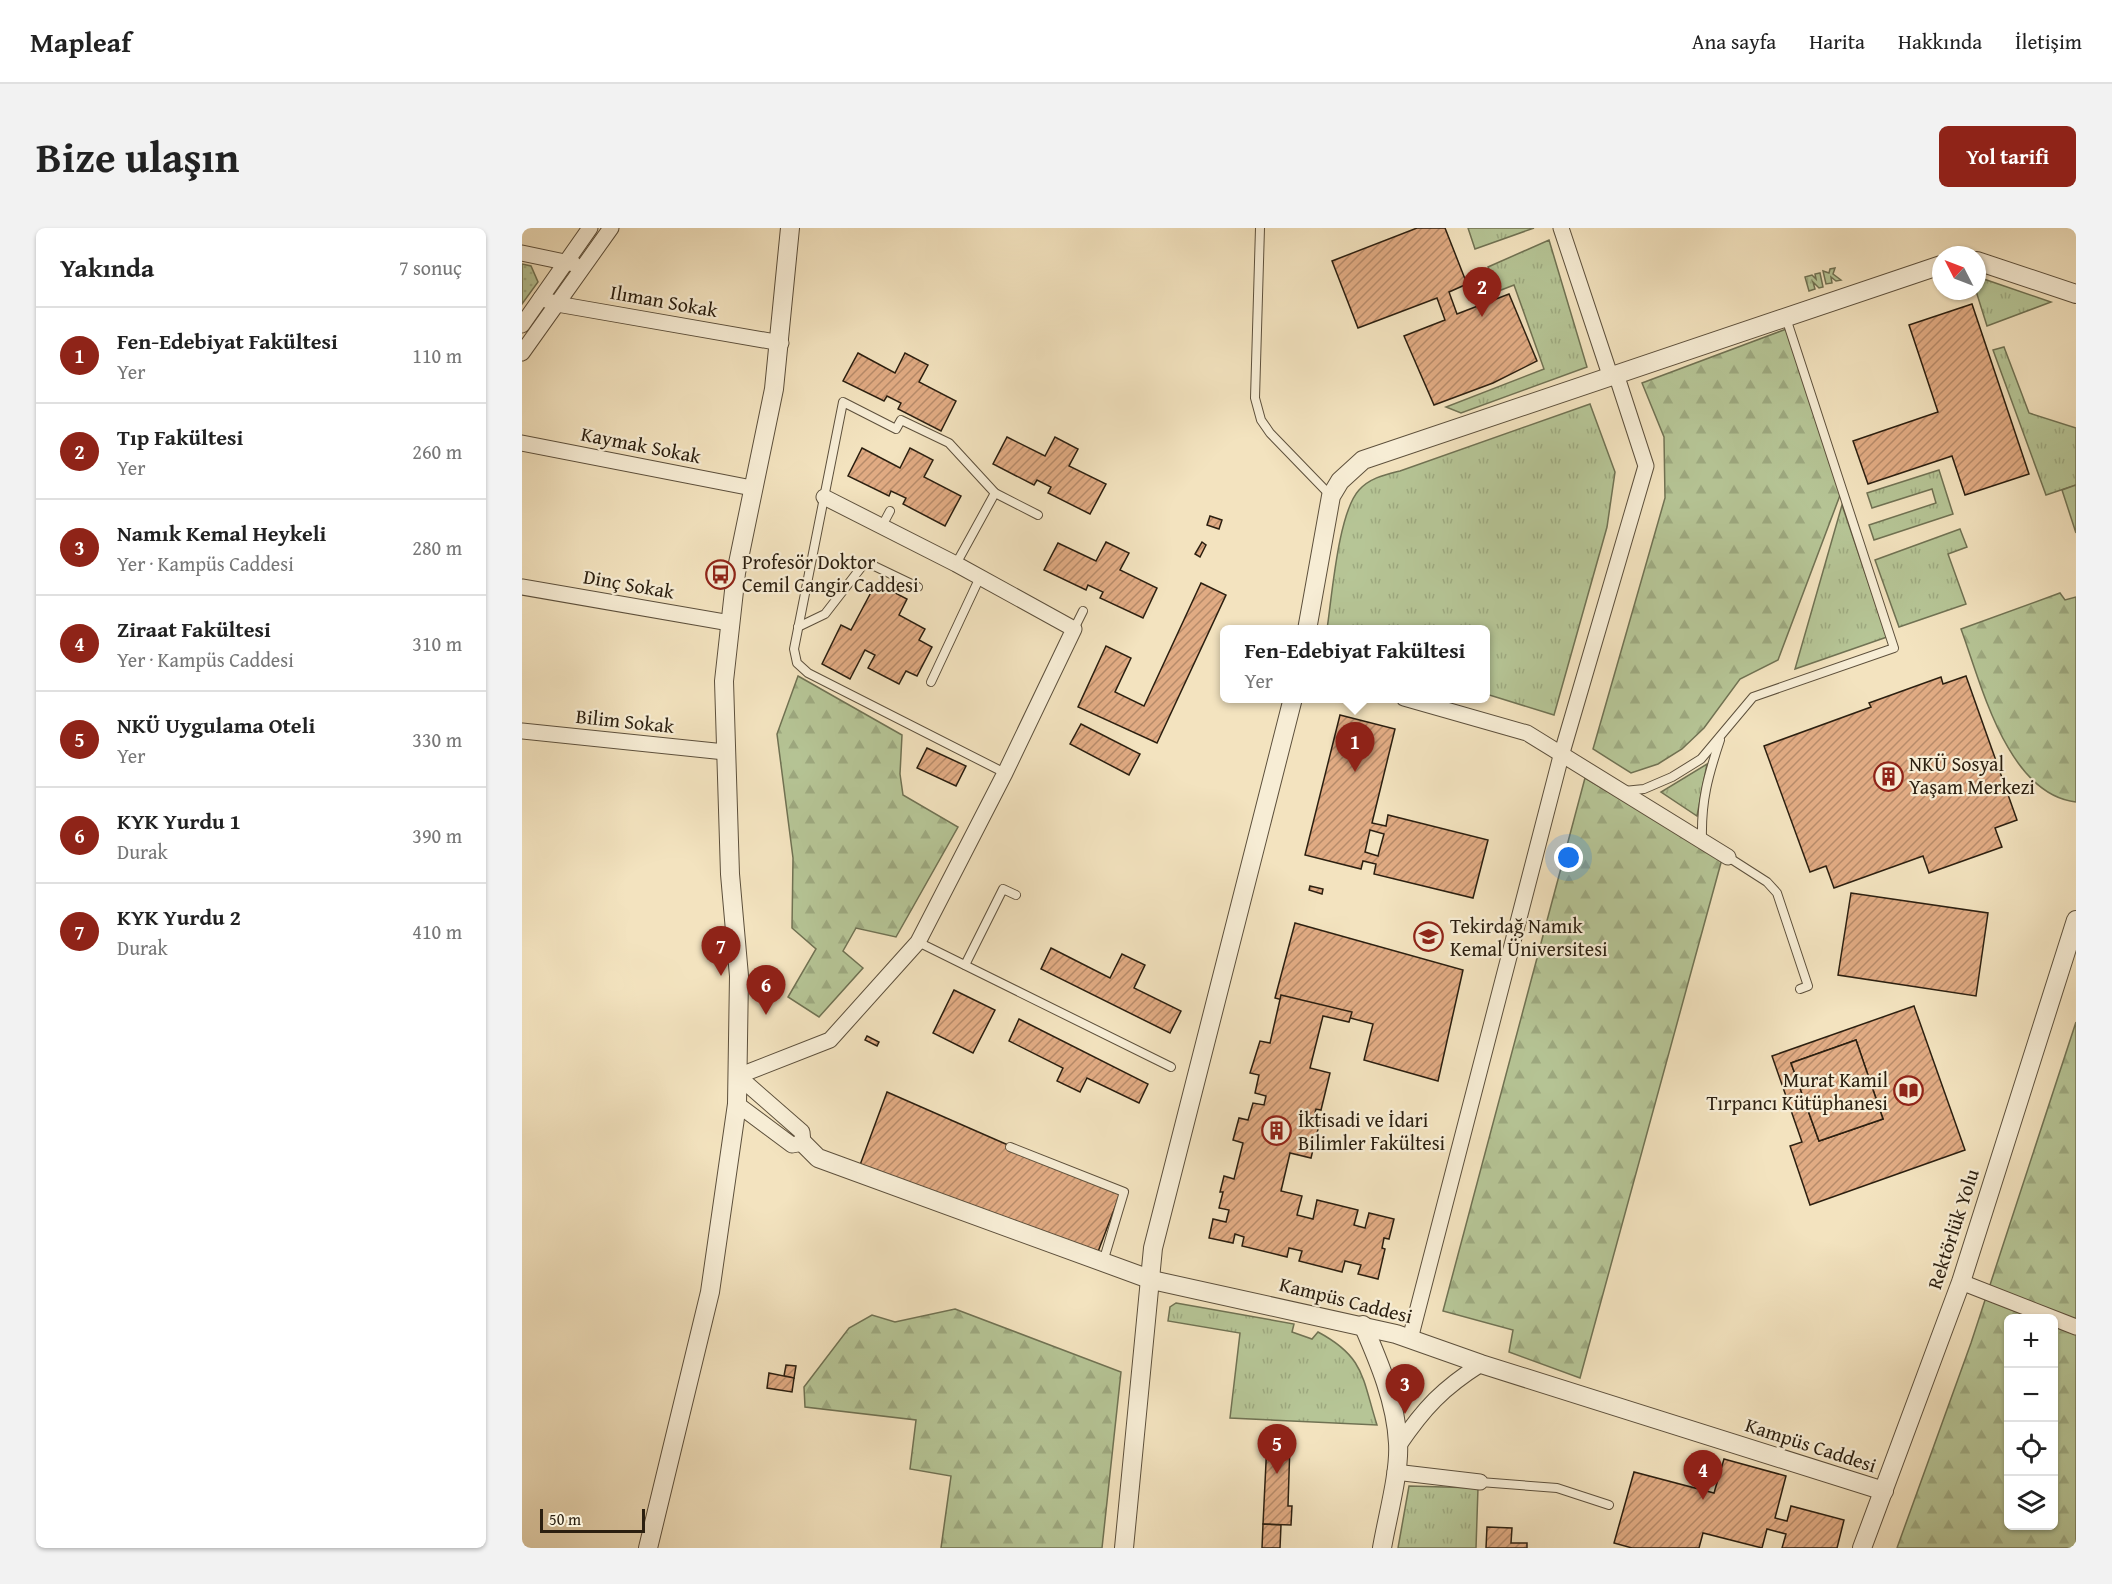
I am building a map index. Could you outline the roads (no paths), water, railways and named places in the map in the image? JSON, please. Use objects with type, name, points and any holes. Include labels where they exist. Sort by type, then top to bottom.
[{"type":"street","points":[[522,326],[590,228]]},
{"type":"street","points":[[522,353],[611,228]]},
{"type":"street","points":[[648,1548],[710,1292],[737,1104],[739,976],[730,874],[724,681],[730,623],[752,488],[774,389],[781,343],[790,228]]},
{"type":"street","points":[[1410,1339],[1561,756],[1646,466],[1561,228]]},
{"type":"street","points":[[522,253],[567,261],[583,268]]},
{"type":"street","points":[[1986,264],[2076,294]]},
{"type":"street","points":[[1308,625],[1331,496],[1340,481],[1352,468],[1375,455],[1613,374],[1666,360],[1932,268]]},
{"type":"street","name":"Ilıman Sokak","points":[[541,298],[557,304],[781,343]]},
{"type":"street","name":"Kaymak Sokak","points":[[522,443],[752,488]]},
{"type":"street","points":[[738,1076],[830,1040],[918,942],[1005,773],[1074,629],[957,564],[824,497]]},
{"type":"street","name":"Dinç Sokak","points":[[522,587],[730,623]]},
{"type":"street","points":[[1124,1548],[1152,1281],[1153,1248],[1292,703]]},
{"type":"street","points":[[1418,703],[1527,733],[1561,756],[1728,856]]},
{"type":"street","name":"Bilim Sokak","points":[[522,731],[725,752]]},
{"type":"street","name":"Rektörlük Yolu","points":[[1862,1548],[1960,1282],[2076,920]]},
{"type":"street","points":[[737,1104],[792,1145],[803,1143],[802,1132],[738,1076]]},
{"type":"street","name":"Kampüs Caddesi","points":[[803,1143],[818,1158],[1152,1281],[1363,1325],[1884,1491]]},
{"type":"street","points":[[1960,1282],[2076,1327]]},
{"type":"street","points":[[1363,1325],[1378,1360],[1392,1408],[1398,1445],[1382,1548]]},
{"type":"street","points":[[1398,1445],[1419,1416],[1449,1384],[1481,1364]]},
{"type":"street","points":[[1395,1472],[1480,1482]]},
{"type":"lane","points":[[1260,228],[1255,398],[1261,420],[1270,433],[1331,496]]},
{"type":"lane","points":[[1620,791],[1644,789],[1672,777],[1701,759],[1753,697],[1894,648],[1786,318]]},
{"type":"lane","points":[[1005,773],[808,673],[797,663],[794,649],[843,402],[896,429],[901,420],[949,442],[995,493],[1038,515]]},
{"type":"lane","points":[[957,564],[995,493]]},
{"type":"lane","points":[[882,526],[890,511]]},
{"type":"lane","points":[[798,627],[825,614],[863,565],[870,564],[918,587]]},
{"type":"lane","points":[[931,682],[980,577]]},
{"type":"lane","points":[[1074,629],[1083,611]]},
{"type":"lane","points":[[1702,839],[1701,808],[1708,776],[1722,736]]},
{"type":"lane","points":[[1728,856],[1767,882],[1777,893],[1808,986],[1800,989]]},
{"type":"lane","points":[[965,966],[1003,889],[1016,895]]},
{"type":"lane","points":[[918,942],[1171,1067]]},
{"type":"lane","points":[[1010,1147],[1124,1192],[1102,1264]]},
{"type":"lane","points":[[1480,1482],[1557,1488],[1609,1504]]},
{"type":"place","name":"Tıp Fakültesi","points":[[1482,317]]},
{"type":"place","name":"Profesör Doktor Cemil Cangir Caddesi","points":[[721,574]]},
{"type":"place","name":"Fen-Edebiyat Fakültesi","points":[[1355,772]]},
{"type":"place","name":"NKÜ Sosyal Yaşam Merkezi","points":[[1888,776]]},
{"type":"place","name":"Tekirdağ Namık Kemal Üniversitesi","points":[[1429,937]]},
{"type":"place","name":"KYK Yurdu 2","points":[[721,976]]},
{"type":"place","name":"KYK Yurdu 1","points":[[766,1015]]},
{"type":"place","name":"Murat Kamil Tırpancı Kütüphanesi","points":[[1909,1091]]},
{"type":"place","name":"İktisadi ve İdari Bilimler Fakültesi","points":[[1277,1131]]},
{"type":"place","name":"Namık Kemal Heykeli","points":[[1405,1414]]},
{"type":"place","name":"NKÜ Uygulama Oteli","points":[[1277,1474]]},
{"type":"place","name":"Ziraat Fakültesi","points":[[1703,1500]]}]
